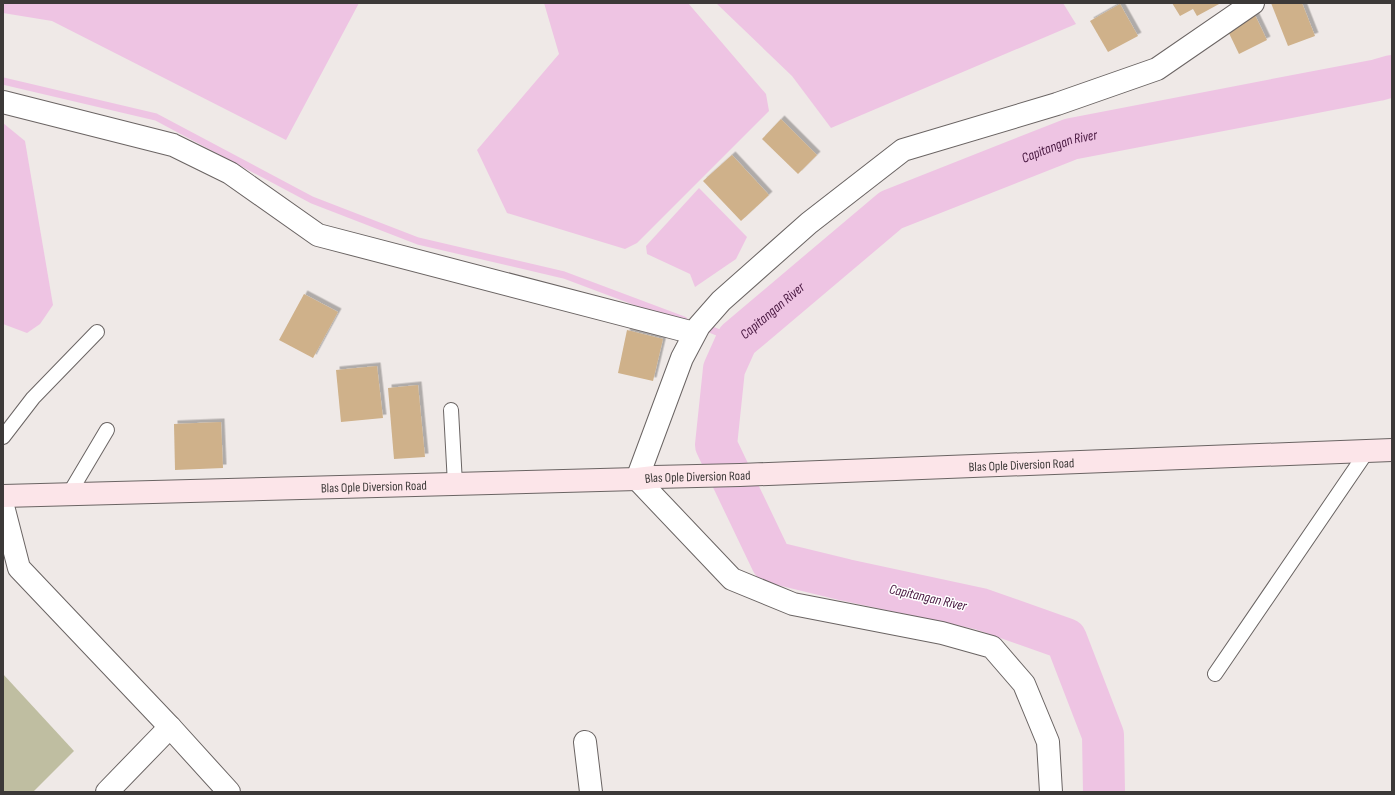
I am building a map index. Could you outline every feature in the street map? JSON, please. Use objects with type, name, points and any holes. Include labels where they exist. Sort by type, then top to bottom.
[{"type":"main road","name":"Blas Ople Diversion Road","points":[[3,496],[740,475],[1392,450]]},
{"type":"street","points":[[1051,792],[1048,742],[1024,684],[992,647],[942,633],[793,604],[732,578],[646,478],[682,358],[696,330],[721,301],[809,223],[903,150],[1057,104],[1157,69],[1253,3]]},
{"type":"street","points":[[3,102],[173,145],[230,173],[318,236],[696,330]]},
{"type":"street","points":[[3,506],[19,568],[170,727],[229,792]]},
{"type":"street","points":[[107,792],[170,727]]},
{"type":"street","points":[[585,742],[591,792]]},
{"type":"lane","points":[[3,437],[33,398],[97,332]]},
{"type":"lane","points":[[451,410],[455,484]]},
{"type":"lane","points":[[69,494],[108,430]]},
{"type":"lane","points":[[1215,674],[1368,450]]},
{"type":"green space","points":[[3,674],[74,751],[33,792],[3,792]]},
{"type":"shaded area","points":[[3,3],[359,3],[286,140],[52,21],[3,13]]},
{"type":"shaded area","points":[[544,3],[688,3],[766,94],[769,111],[637,243],[625,249],[507,213],[477,150],[559,54]]},
{"type":"shaded area","points":[[716,3],[1063,3],[1076,24],[831,128],[792,76]]},
{"type":"shaded area","points":[[3,123],[25,141],[53,305],[40,324],[27,333],[3,324]]},
{"type":"shaded area","points":[[699,188],[747,237],[736,259],[695,287],[690,274],[647,254],[646,246]]},
{"type":"building","points":[[1172,3],[1221,3],[1197,16],[1193,9],[1180,16]]},
{"type":"building","points":[[1271,3],[1302,3],[1315,36],[1288,46]]},
{"type":"building","points":[[1120,4],[1138,36],[1108,52],[1090,21]]},
{"type":"building","points":[[1254,13],[1267,40],[1239,54],[1226,27]]},
{"type":"building","points":[[781,119],[817,155],[798,174],[762,139]]},
{"type":"building","points":[[732,155],[769,195],[741,221],[703,181]]},
{"type":"building","points":[[304,294],[338,312],[313,358],[279,340]]},
{"type":"building","points":[[627,330],[663,339],[653,381],[618,373]]},
{"type":"building","points":[[377,366],[383,418],[341,422],[336,370]]},
{"type":"building","points":[[418,385],[425,457],[394,459],[388,388]]},
{"type":"building","points":[[221,422],[223,468],[175,470],[174,424]]},
{"type":"waterway","name":"Capitangan River","points":[[1104,792],[1103,735],[1066,639],[981,609],[846,580],[772,562],[716,445],[724,369],[737,340],[891,210],[1071,139],[1378,80],[1392,76]]},
{"type":"waterway","points":[[3,81],[156,117],[312,200],[418,241],[564,275],[684,320]]},
{"type":"waterway","points":[[702,326],[737,340]]}]
